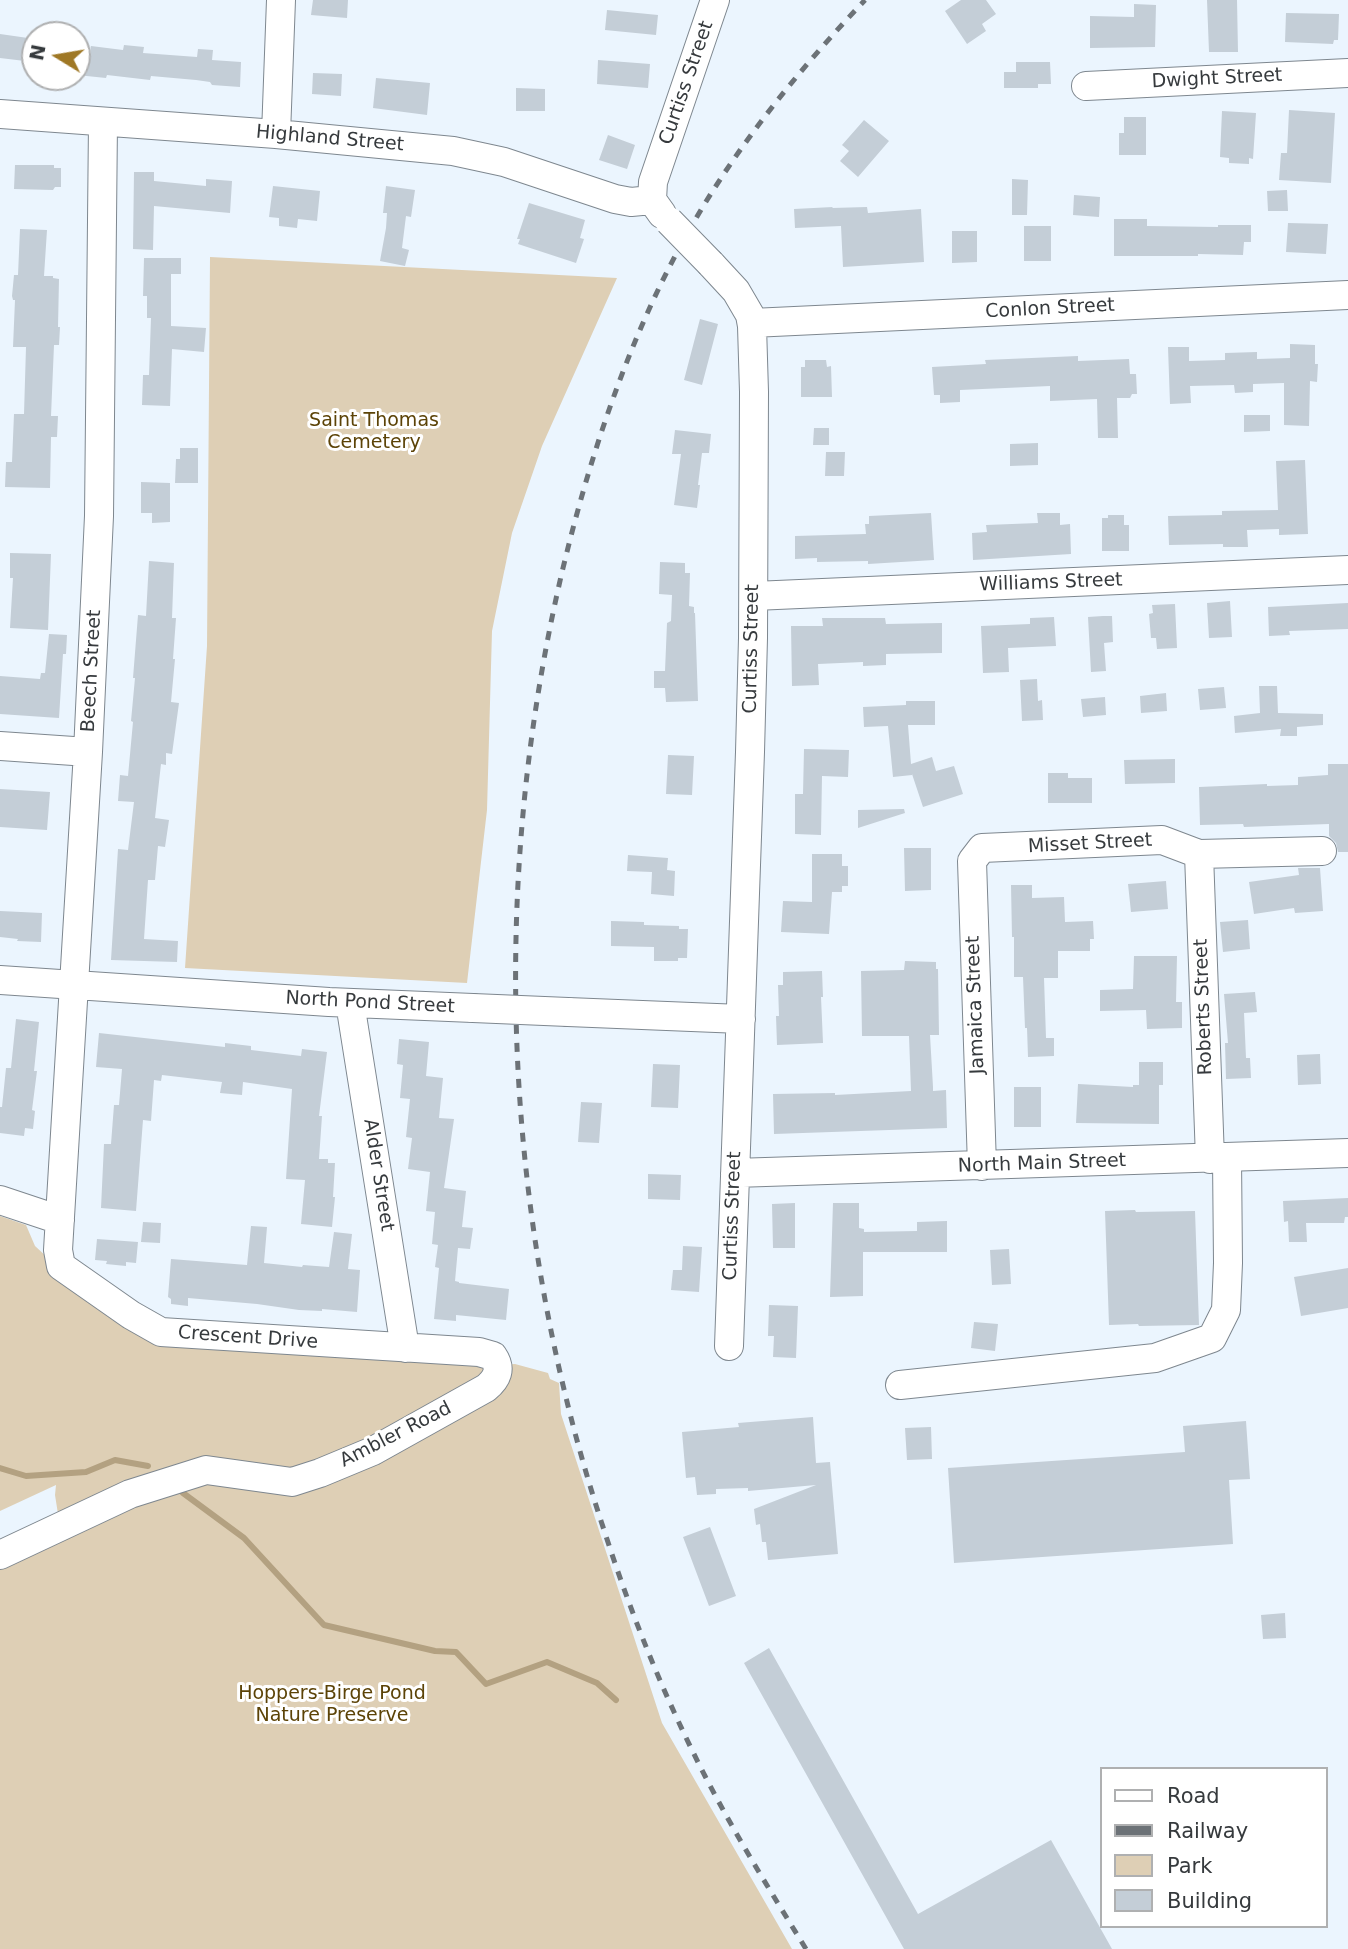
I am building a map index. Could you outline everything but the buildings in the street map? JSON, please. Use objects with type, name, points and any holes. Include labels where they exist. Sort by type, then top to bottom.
[{"type":"street","points":[[276,134],[281,0]]},
{"type":"street","name":"Curtiss Street","points":[[715,0],[653,182],[660,211],[736,291],[752,323],[754,596],[729,1346]]},
{"type":"street","name":"Dwight Street","points":[[1086,86],[1348,73]]},
{"type":"street","name":"Highland Street","points":[[0,114],[276,134],[468,153],[660,211]]},
{"type":"street","name":"Beech Street","points":[[60,1220],[99,516],[103,122]]},
{"type":"street","name":"Conlon Street","points":[[752,323],[1348,295]]},
{"type":"street","name":"Williams Street","points":[[754,596],[1348,570]]},
{"type":"street","points":[[0,746],[88,752]]},
{"type":"street","name":"Misset Street","points":[[982,849],[1162,841],[1199,854],[1322,851]]},
{"type":"street","name":"Jamaica Street","points":[[982,849],[972,861],[982,1166]]},
{"type":"street","name":"Roberts Street","points":[[901,1385],[1155,1358],[1212,1338],[1226,1310],[1228,1263],[1218,1158],[1199,854]]},
{"type":"street","name":"North Pond Street","points":[[0,980],[350,1003],[741,1019]]},
{"type":"street","name":"Alder Street","points":[[350,1003],[405,1348]]},
{"type":"street","name":"North Main Street","points":[[735,1173],[1348,1153]]},
{"type":"street","points":[[0,1200],[60,1220]]},
{"type":"street","name":"Crescent Drive","points":[[60,1220],[58,1250],[61,1266],[131,1315],[161,1332],[485,1353],[493,1356],[497,1363]]},
{"type":"street","name":"Ambler Road","points":[[0,1555],[130,1494],[206,1470],[292,1482],[320,1473],[373,1451],[486,1388],[497,1375],[497,1363]]},
{"type":"green space","name":"Saint Thomas Cemetery","points":[[210,257],[617,278],[542,446],[512,533],[492,631],[487,810],[467,983],[185,968],[207,646]]},
{"type":"green space","name":"Hoppers-Birge Pond Nature Preserve","points":[[0,1216],[26,1225],[35,1246],[117,1322],[160,1346],[515,1364],[548,1373],[550,1379],[559,1383],[561,1414],[662,1723],[792,1949],[0,1949],[0,1551],[58,1514],[56,1485],[0,1511]]},
{"type":"waterway","points":[[0,1468],[26,1476],[86,1472],[115,1460],[148,1466]]},
{"type":"waterway","points":[[183,1493],[244,1538],[324,1625],[435,1651],[456,1652],[486,1684],[547,1662],[597,1683],[616,1700]]},
{"type":"railway","points":[[806,1949],[717,1798],[663,1687],[615,1564],[571,1416],[544,1296],[527,1175],[517,1054],[516,931],[523,809],[539,688],[563,568],[585,484],[612,401],[662,281],[721,177],[789,86],[865,0]]}]
